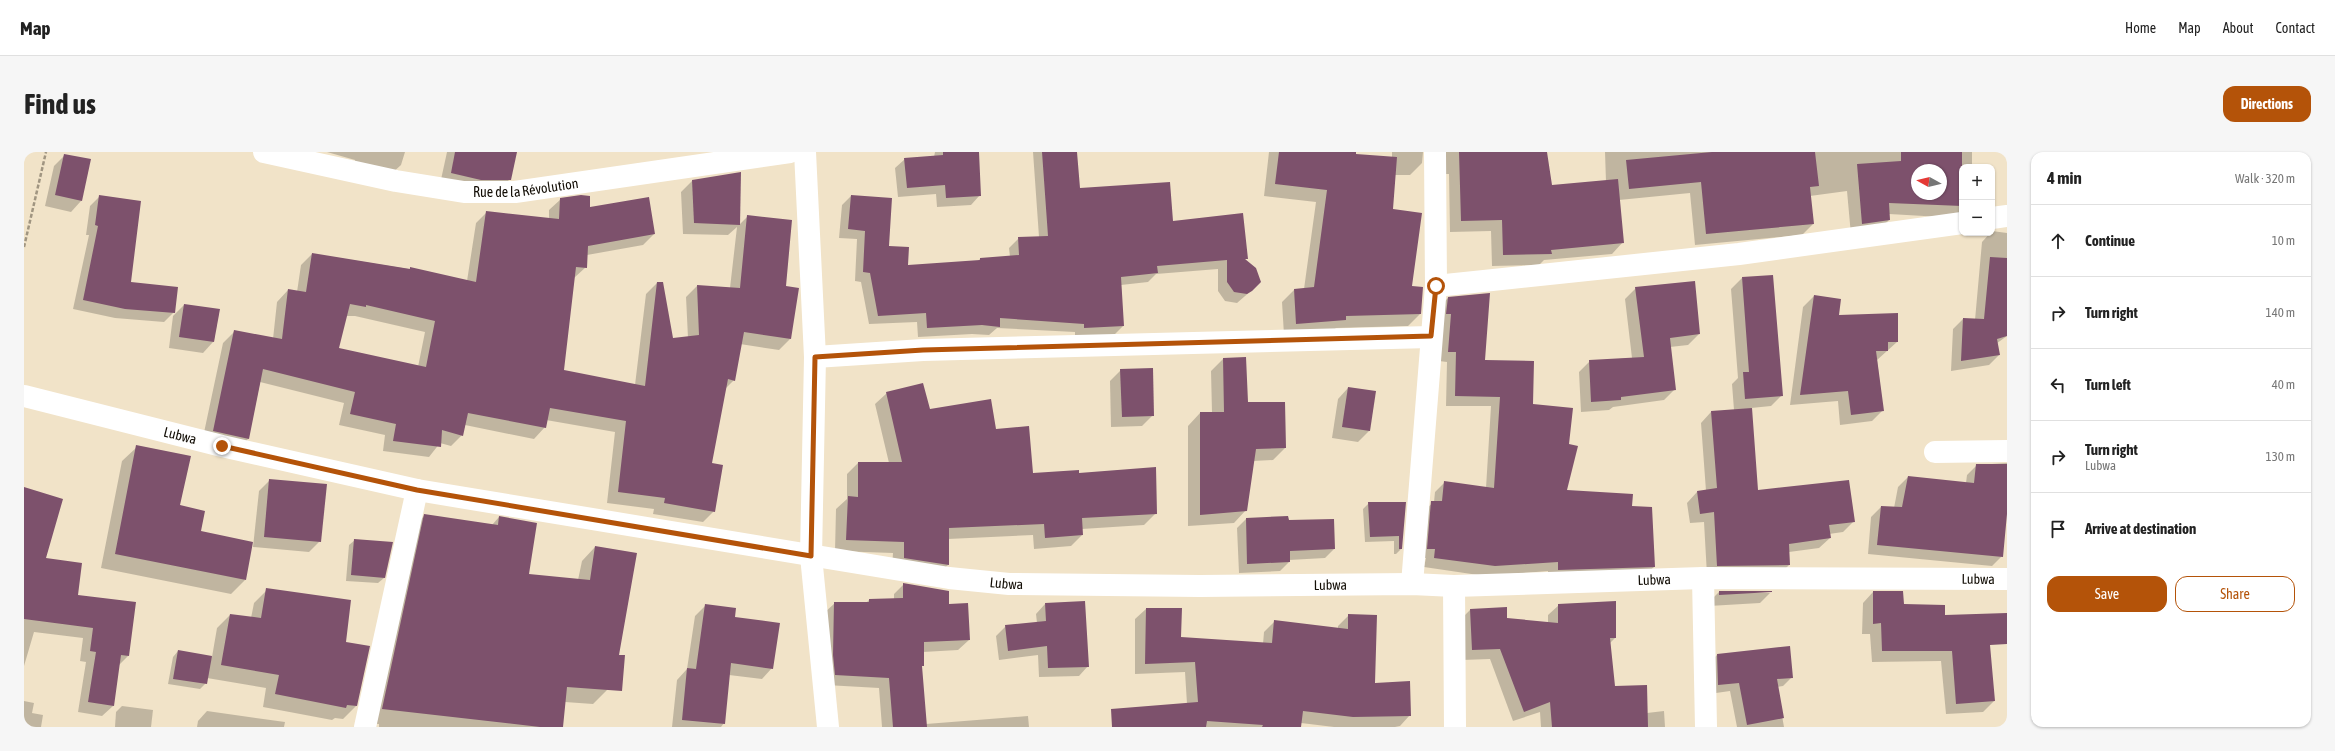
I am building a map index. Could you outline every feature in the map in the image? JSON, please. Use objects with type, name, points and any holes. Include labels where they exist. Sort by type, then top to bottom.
[{"type":"street","name":"Rue de la Révolution","points":[[264,152],[396,181],[464,192],[515,192],[790,152]]},
{"type":"street","points":[[806,152],[815,357],[811,556],[828,727]]},
{"type":"street","points":[[1412,584],[1436,286],[1435,152]]},
{"type":"street","points":[[1995,218],[2007,216]]},
{"type":"street","points":[[1436,286],[1739,254],[1959,223]]},
{"type":"street","points":[[815,357],[923,350],[1431,336]]},
{"type":"street","name":"Lubwa","points":[[24,396],[222,446],[417,490],[949,578],[1009,584],[1200,586],[1412,584],[1454,586],[1703,578],[2007,579]]},
{"type":"street","points":[[1935,452],[2007,451]]},
{"type":"street","points":[[365,727],[417,490]]},
{"type":"street","points":[[1703,578],[1706,727]]},
{"type":"street","points":[[1454,586],[1455,727]]},
{"type":"path","points":[[24,247],[46,152]]},
{"type":"building","points":[[455,152],[517,152],[511,180],[481,180],[451,173]]},
{"type":"building","points":[[943,152],[979,152],[981,196],[946,198],[945,185],[907,188],[904,158],[943,155]]},
{"type":"building","points":[[1042,152],[1077,152],[1080,188],[1170,182],[1173,221],[1243,213],[1248,259],[1245,259],[1256,268],[1261,282],[1247,294],[1234,292],[1227,282],[1227,260],[1157,266],[1158,273],[1121,277],[1124,326],[1084,328],[1084,324],[1000,318],[1000,327],[982,325],[927,328],[926,313],[878,316],[870,273],[863,272],[865,231],[848,229],[851,195],[892,198],[889,246],[909,247],[908,265],[980,260],[980,258],[1019,255],[1018,237],[1048,236]]},
{"type":"building","points":[[1279,152],[1356,152],[1356,154],[1397,157],[1393,209],[1422,213],[1412,286],[1423,287],[1421,314],[1346,316],[1346,320],[1296,324],[1294,289],[1314,287],[1327,190],[1275,184]]},
{"type":"building","points":[[1459,152],[1547,152],[1552,185],[1618,179],[1624,243],[1551,250],[1552,254],[1503,255],[1502,220],[1461,221]]},
{"type":"building","points":[[1712,152],[1815,152],[1819,186],[1810,187],[1814,224],[1706,234],[1701,182],[1629,189],[1626,160]]},
{"type":"building","points":[[1901,152],[1962,152],[1962,164],[1959,164],[1959,206],[1889,203],[1890,220],[1862,224],[1857,164],[1901,161]]},
{"type":"building","points":[[64,154],[91,159],[82,201],[55,195]]},
{"type":"building","points":[[741,172],[740,225],[694,223],[692,180]]},
{"type":"building","points":[[99,195],[141,201],[131,282],[178,287],[175,313],[125,309],[83,300],[98,226],[95,225]]},
{"type":"building","points":[[581,195],[590,196],[590,207],[649,197],[655,234],[588,246],[587,268],[576,267],[564,370],[645,386],[657,282],[663,282],[673,338],[699,335],[697,285],[740,288],[747,215],[792,220],[786,286],[799,288],[791,339],[744,332],[735,381],[728,379],[712,463],[723,465],[715,512],[664,503],[665,498],[618,492],[626,421],[550,408],[546,428],[468,413],[463,436],[442,430],[441,447],[393,441],[396,424],[350,414],[355,392],[263,369],[249,439],[213,431],[234,330],[282,339],[288,289],[306,292],[312,253],[410,269],[410,267],[476,282],[486,211],[559,219],[560,198]],"holes":[[[350,304],[366,307],[366,305],[435,321],[426,367],[339,348]]]},
{"type":"building","points":[[1990,257],[2007,258],[2007,336],[1997,339],[2000,355],[1961,361],[1963,318],[1984,319]]},
{"type":"building","points":[[1773,275],[1783,396],[1745,399],[1743,372],[1749,372],[1742,277]]},
{"type":"building","points":[[1695,281],[1700,334],[1670,338],[1676,390],[1621,397],[1621,400],[1591,402],[1589,360],[1644,357],[1635,287]]},
{"type":"building","points":[[1490,293],[1485,360],[1534,361],[1533,404],[1573,408],[1569,444],[1578,446],[1567,490],[1633,494],[1632,506],[1652,507],[1655,567],[1558,570],[1558,562],[1495,566],[1434,558],[1435,549],[1427,549],[1431,501],[1442,501],[1444,481],[1494,488],[1500,397],[1455,396],[1456,352],[1448,352],[1451,314],[1446,314],[1448,297]]},
{"type":"building","points":[[1814,295],[1841,299],[1839,315],[1898,313],[1898,342],[1888,342],[1888,351],[1876,351],[1884,411],[1851,415],[1848,391],[1800,395]]},
{"type":"building","points":[[184,304],[220,309],[214,342],[179,337]]},
{"type":"building","points":[[1246,357],[1248,402],[1285,402],[1286,448],[1256,449],[1247,511],[1200,515],[1200,412],[1224,412],[1223,358]]},
{"type":"building","points":[[1153,368],[1154,416],[1122,417],[1120,369]]},
{"type":"building","points":[[923,383],[930,409],[991,399],[996,429],[1029,426],[1033,473],[1079,470],[1079,473],[1156,467],[1157,514],[1082,518],[1083,535],[1045,538],[1044,524],[949,528],[949,565],[904,558],[904,542],[846,540],[848,496],[858,497],[858,462],[902,462],[886,392]]},
{"type":"building","points":[[1348,387],[1376,391],[1370,431],[1342,427]]},
{"type":"building","points":[[1752,408],[1758,490],[1849,480],[1855,522],[1829,525],[1831,538],[1789,544],[1790,565],[1717,566],[1714,512],[1700,514],[1697,491],[1717,488],[1711,411]]},
{"type":"building","points":[[136,445],[191,456],[180,505],[205,511],[201,531],[253,542],[246,580],[115,554]]},
{"type":"building","points":[[1976,464],[2007,464],[2007,514],[2003,557],[1877,545],[1881,506],[1902,507],[1908,476],[1974,483]]},
{"type":"building","points":[[269,479],[327,484],[321,542],[264,537]]},
{"type":"building","points":[[24,487],[63,499],[46,558],[82,563],[78,595],[136,602],[129,656],[121,655],[114,706],[88,702],[96,652],[90,651],[93,628],[24,619]]},
{"type":"building","points":[[1368,502],[1406,502],[1402,549],[1399,549],[1399,536],[1370,537]]},
{"type":"building","points":[[424,514],[498,525],[499,516],[537,523],[529,574],[590,580],[595,546],[637,553],[619,655],[625,655],[622,691],[567,687],[563,727],[540,727],[382,709]]},
{"type":"building","points":[[1288,516],[1289,520],[1334,519],[1335,549],[1290,551],[1290,562],[1247,564],[1246,518]]},
{"type":"building","points":[[354,539],[393,542],[385,578],[351,575]]},
{"type":"building","points":[[903,583],[949,591],[949,604],[968,603],[970,640],[924,642],[924,666],[922,666],[927,727],[893,727],[889,678],[835,675],[833,655],[834,602],[869,602],[869,599],[903,598]]},
{"type":"building","points":[[266,588],[351,600],[346,642],[370,646],[357,706],[347,705],[346,708],[275,694],[279,675],[221,665],[230,614],[261,618]]},
{"type":"building","points":[[1719,591],[1772,591],[1772,592],[1719,595]]},
{"type":"building","points":[[1873,591],[1903,591],[1904,604],[1945,605],[1945,615],[2007,613],[2007,644],[1990,645],[1995,701],[1956,704],[1952,651],[1882,651],[1881,623],[1873,624]]},
{"type":"building","points":[[1085,601],[1089,667],[1048,668],[1047,646],[1008,651],[1005,625],[1046,621],[1045,603]]},
{"type":"building","points":[[1616,601],[1616,638],[1610,638],[1615,686],[1647,685],[1648,727],[1552,727],[1550,702],[1524,712],[1500,649],[1472,650],[1470,609],[1507,607],[1507,618],[1558,623],[1558,604]]},
{"type":"building","points":[[705,604],[736,608],[735,617],[780,623],[773,669],[731,663],[725,724],[682,720],[687,668],[696,669]]},
{"type":"building","points":[[1146,608],[1182,608],[1181,637],[1272,643],[1274,620],[1348,629],[1348,614],[1377,615],[1375,683],[1410,681],[1411,716],[1353,717],[1303,711],[1301,727],[1262,727],[1263,725],[1207,721],[1206,727],[1112,727],[1111,709],[1198,702],[1195,662],[1145,664]]},
{"type":"building","points":[[1790,646],[1793,678],[1777,679],[1784,718],[1747,725],[1739,683],[1718,685],[1717,654]]},
{"type":"building","points":[[178,650],[212,656],[207,684],[173,679]]},
{"type":"route","points":[[222,446],[417,490],[811,556],[815,357],[923,350],[1431,336],[1436,286]]}]
